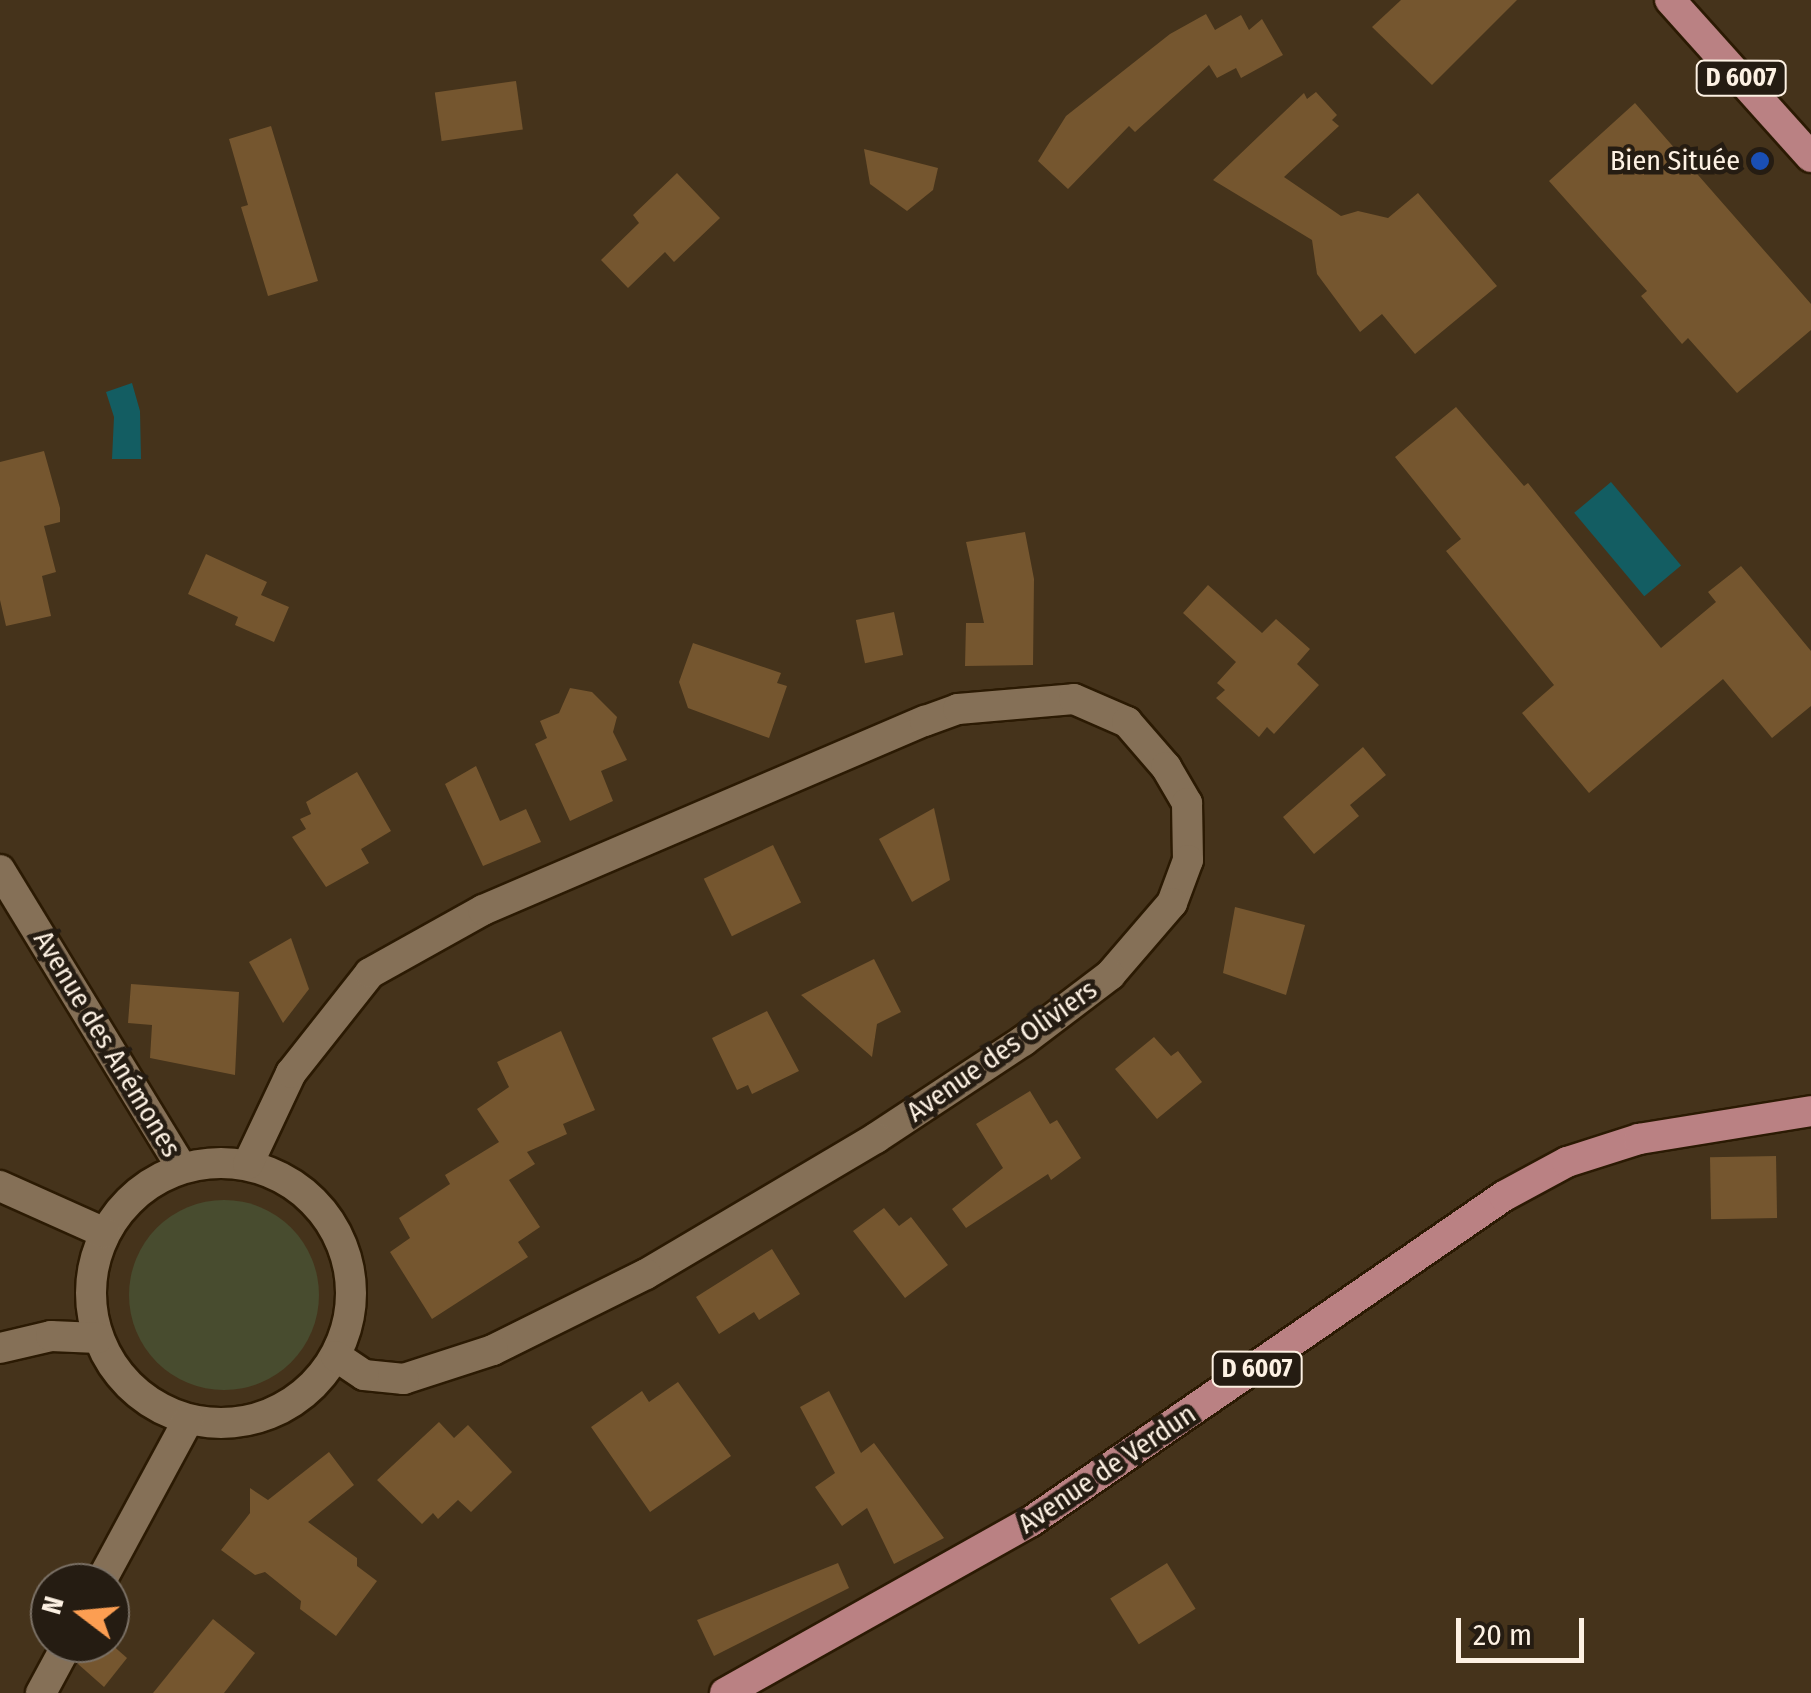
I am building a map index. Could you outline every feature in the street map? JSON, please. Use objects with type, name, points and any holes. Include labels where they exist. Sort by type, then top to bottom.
[{"type":"main road","name":"D 6007","points":[[1670,0],[1811,156]]},
{"type":"main road","name":"Avenue de Verdun","points":[[725,1693],[1030,1522],[1535,1179],[1566,1162],[1639,1139],[1811,1110]]},
{"type":"street","name":"Avenue des Oliviers","points":[[248,1164],[290,1073],[370,973],[484,910],[925,720],[973,706],[1074,699],[1127,722],[1166,767],[1187,803],[1188,860],[1172,902],[1110,976],[1023,1042],[876,1138],[646,1274],[494,1350],[404,1379],[364,1375],[336,1356]]},
{"type":"street","name":"Avenue des Anémones","points":[[0,870],[182,1168]]},
{"type":"street","points":[[216,1162],[248,1164],[286,1179],[318,1204],[340,1238],[351,1277],[350,1318],[336,1356],[309,1390],[273,1413],[231,1424],[188,1420],[140,1394],[119,1375],[98,1338],[92,1285],[105,1233],[124,1204],[151,1182],[182,1168],[216,1162]]},
{"type":"street","points":[[0,1186],[105,1233]]},
{"type":"street","points":[[0,1348],[51,1336],[98,1338]]},
{"type":"street","points":[[111,1563],[188,1420]]},
{"type":"street","points":[[41,1693],[57,1663]]},
{"type":"green space","points":[[224,1200],[260,1207],[291,1228],[312,1259],[319,1295],[312,1331],[291,1362],[260,1383],[224,1390],[188,1383],[157,1362],[136,1331],[129,1295],[136,1259],[157,1228],[188,1207]]},
{"type":"water","points":[[132,383],[140,411],[141,459],[112,459],[114,417],[106,392]]},
{"type":"water","points":[[1611,482],[1681,565],[1644,596],[1574,513]]},
{"type":"building","points":[[1401,0],[1517,0],[1432,85],[1372,27]]},
{"type":"building","points":[[1206,14],[1215,30],[1241,15],[1249,30],[1262,19],[1283,55],[1241,78],[1236,68],[1217,78],[1209,65],[1135,132],[1129,126],[1068,189],[1038,161],[1066,116],[1170,34]]},
{"type":"building","points":[[516,81],[523,130],[442,141],[435,92]]},
{"type":"building","points":[[1316,92],[1337,115],[1332,120],[1339,126],[1284,177],[1341,216],[1358,211],[1388,218],[1418,193],[1497,286],[1415,354],[1382,314],[1360,332],[1317,274],[1312,240],[1213,180],[1304,93],[1307,99]]},
{"type":"building","points":[[1635,103],[1811,304],[1811,330],[1737,393],[1688,338],[1682,344],[1641,296],[1647,291],[1549,181]]},
{"type":"building","points":[[271,126],[318,281],[268,296],[241,207],[248,205],[229,139]]},
{"type":"building","points":[[864,149],[938,168],[933,190],[907,211],[870,184]]},
{"type":"building","points":[[677,173],[720,218],[674,262],[665,252],[628,288],[601,260],[639,223],[633,215]]},
{"type":"building","points":[[1456,407],[1524,486],[1528,483],[1661,648],[1716,602],[1708,592],[1741,566],[1811,651],[1811,706],[1772,738],[1723,679],[1589,793],[1522,713],[1554,685],[1446,551],[1461,539],[1395,457]]},
{"type":"building","points":[[44,451],[60,508],[60,522],[44,526],[56,572],[42,576],[51,616],[6,626],[0,600],[0,462]]},
{"type":"building","points":[[1025,532],[1034,579],[1033,665],[965,666],[966,623],[984,623],[966,542]]},
{"type":"building","points":[[206,554],[267,582],[261,595],[289,607],[274,642],[235,625],[238,617],[188,594]]},
{"type":"building","points":[[1208,585],[1262,633],[1276,619],[1310,649],[1297,664],[1319,685],[1274,734],[1267,727],[1259,737],[1216,698],[1225,690],[1217,683],[1236,662],[1183,613]]},
{"type":"building","points":[[894,612],[903,655],[865,663],[856,620]]},
{"type":"building","points":[[693,643],[781,673],[777,683],[787,686],[769,738],[688,708],[679,682]]},
{"type":"building","points":[[570,688],[592,692],[617,717],[613,732],[627,760],[601,771],[613,801],[570,821],[535,744],[547,738],[540,721],[559,713]]},
{"type":"building","points":[[1363,747],[1386,775],[1350,805],[1359,816],[1314,854],[1283,817]]},
{"type":"building","points":[[476,766],[500,821],[526,809],[541,842],[483,866],[445,784]]},
{"type":"building","points":[[357,772],[391,831],[361,849],[369,863],[326,887],[292,837],[306,829],[300,819],[311,814],[306,802]]},
{"type":"building","points":[[934,808],[950,880],[912,902],[879,839]]},
{"type":"building","points":[[773,845],[801,903],[732,936],[704,879]]},
{"type":"building","points":[[1235,907],[1305,925],[1286,995],[1223,973]]},
{"type":"building","points":[[291,938],[309,989],[283,1023],[249,962]]},
{"type":"building","points":[[874,959],[901,1012],[877,1024],[872,1057],[801,995]]},
{"type":"building","points":[[131,984],[239,992],[235,1075],[150,1058],[152,1025],[128,1023]]},
{"type":"building","points":[[767,1011],[799,1071],[752,1094],[748,1085],[737,1090],[712,1038]]},
{"type":"building","points":[[561,1031],[595,1110],[563,1124],[567,1134],[527,1152],[535,1164],[509,1180],[540,1227],[518,1242],[528,1257],[432,1319],[390,1252],[410,1238],[399,1218],[450,1184],[445,1175],[499,1142],[477,1109],[509,1087],[497,1062]]},
{"type":"building","points":[[1154,1037],[1171,1056],[1178,1051],[1202,1082],[1157,1119],[1115,1069]]},
{"type":"building","points":[[1030,1091],[1050,1124],[1057,1120],[1081,1158],[1051,1180],[1048,1174],[966,1228],[952,1209],[1003,1168],[976,1124]]},
{"type":"building","points":[[1776,1156],[1777,1218],[1711,1219],[1710,1157]]},
{"type":"building","points":[[884,1208],[899,1226],[911,1217],[948,1265],[905,1298],[853,1231]]},
{"type":"building","points":[[772,1249],[800,1294],[759,1320],[754,1312],[719,1334],[696,1297]]},
{"type":"building","points":[[678,1382],[731,1456],[650,1512],[591,1427],[642,1391],[649,1402]]},
{"type":"building","points":[[829,1391],[861,1453],[874,1443],[944,1538],[894,1564],[867,1508],[842,1526],[815,1487],[835,1473],[800,1407]]},
{"type":"building","points":[[439,1422],[454,1438],[468,1425],[512,1472],[471,1512],[458,1500],[438,1519],[433,1513],[422,1524],[377,1480]]},
{"type":"building","points":[[329,1452],[354,1485],[308,1522],[357,1558],[357,1566],[377,1581],[336,1636],[300,1609],[301,1601],[265,1572],[255,1575],[221,1550],[250,1513],[250,1488],[268,1500]]},
{"type":"building","points":[[838,1563],[849,1588],[714,1656],[697,1620]]},
{"type":"building","points":[[1167,1563],[1196,1609],[1139,1644],[1110,1599]]},
{"type":"building","points":[[213,1619],[255,1653],[224,1693],[153,1693]]},
{"type":"building","points":[[78,1663],[123,1663],[104,1687]]},
{"type":"place","name":"Bien Située","points":[[1760,161]]}]
